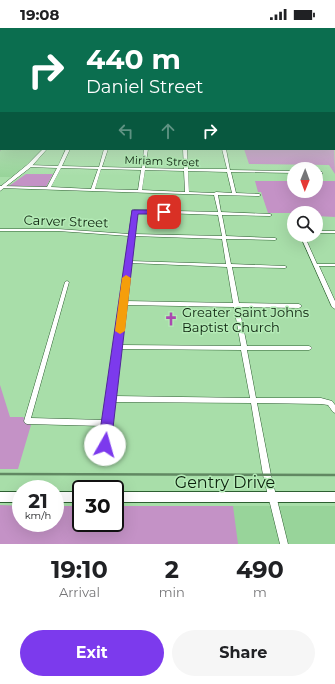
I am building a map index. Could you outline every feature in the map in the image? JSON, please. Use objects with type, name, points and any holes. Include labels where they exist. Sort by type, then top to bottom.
[{"type":"main road","points":[[1,188],[29,166],[44,150]]},
{"type":"street","points":[[49,188],[68,150]]},
{"type":"street","points":[[93,189],[106,150]]},
{"type":"street","points":[[140,191],[146,150]]},
{"type":"street","points":[[185,150],[187,192]]},
{"type":"street","points":[[224,150],[234,193]]},
{"type":"street","name":"Miriam Street","points":[[29,166],[143,170],[287,172]]},
{"type":"street","points":[[1,188],[93,189],[259,195]]},
{"type":"street","points":[[216,193],[253,400],[272,497],[284,544]]},
{"type":"street","points":[[103,456],[124,303],[134,211],[270,215]]},
{"type":"street","name":"Carver Street","points":[[0,230],[58,230],[275,239]]},
{"type":"street","points":[[323,232],[335,232]]},
{"type":"street","points":[[305,242],[335,306]]},
{"type":"street","points":[[128,262],[285,267]]},
{"type":"street","points":[[316,265],[335,265]]},
{"type":"street","points":[[67,282],[27,421],[108,423]]},
{"type":"street","points":[[124,303],[299,306]]},
{"type":"street","points":[[117,347],[309,348]]},
{"type":"street","points":[[111,399],[326,401],[330,403],[335,410]]},
{"type":"street","points":[[0,497],[12,497]]},
{"type":"street","name":"Gentry Drive","points":[[124,497],[335,497]]},
{"type":"shaded area","points":[[1,150],[40,150],[32,160],[11,177],[0,177],[0,152]]},
{"type":"shaded area","points":[[244,150],[334,150],[335,174],[329,165],[323,165],[323,162],[287,162],[287,164],[249,164]]},
{"type":"shaded area","points":[[26,174],[53,174],[46,187],[9,186]]},
{"type":"shaded area","points":[[255,181],[287,181],[287,198],[323,198],[323,181],[335,181],[335,217],[323,216],[323,206],[287,206],[287,213],[268,213],[261,192],[258,192]]},
{"type":"shaded area","points":[[0,385],[10,417],[23,417],[31,425],[18,469],[0,469]]},
{"type":"shaded area","points":[[0,505],[12,506],[12,532],[64,532],[64,506],[72,506],[72,532],[124,532],[124,506],[335,506],[335,544],[0,544]]},
{"type":"shaded area","points":[[0,505],[12,506],[12,532],[64,532],[64,506],[72,506],[72,532],[124,532],[124,506],[233,506],[238,544],[0,544]]},
{"type":"railway","points":[[0,474],[335,475]]},
{"type":"slow traffic","points":[[120,331],[126,278]]},
{"type":"place","name":"Greater Saint Johns Baptist Church","points":[[171,319]]},
{"type":"route","points":[[105,445],[124,303],[134,211],[164,212]]}]
